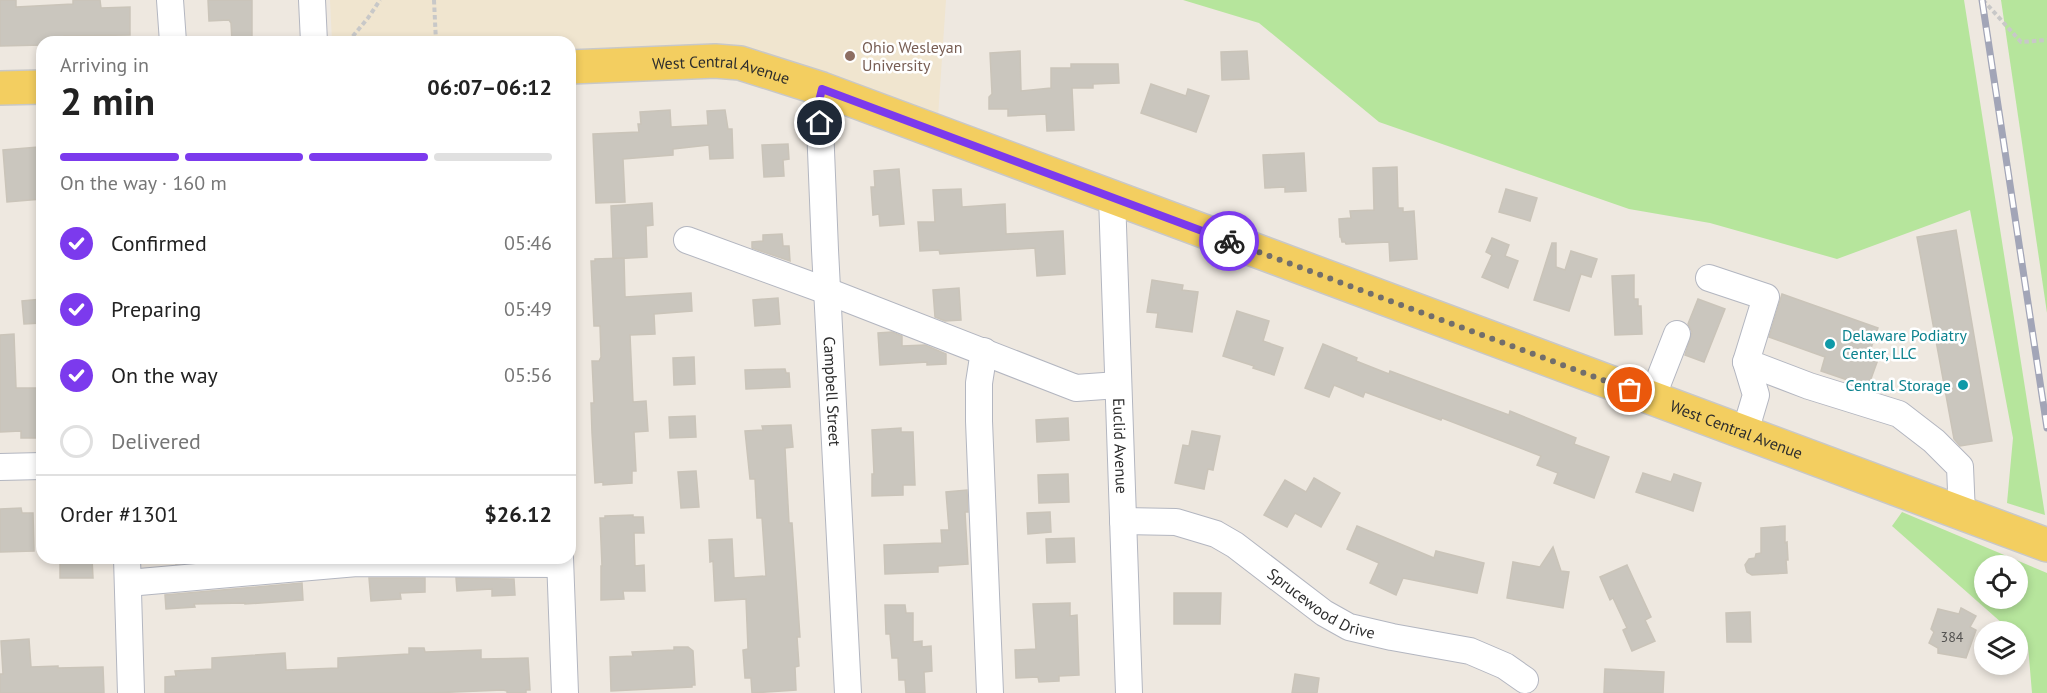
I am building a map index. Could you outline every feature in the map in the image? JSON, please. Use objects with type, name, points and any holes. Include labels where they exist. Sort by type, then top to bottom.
[{"type":"main road","name":"West Central Avenue","points":[[576,67],[714,61],[740,63],[822,89],[2047,545]]},
{"type":"main road","points":[[0,88],[36,87]]},
{"type":"street","points":[[170,0],[173,36]]},
{"type":"street","points":[[312,0],[314,36]]},
{"type":"street","name":"Campbell Street","points":[[822,89],[819,101],[827,291],[849,693]]},
{"type":"street","name":"Euclid Avenue","points":[[1112,197],[1129,693]]},
{"type":"street","points":[[687,240],[827,291],[1076,388],[1118,386]]},
{"type":"street","points":[[1709,278],[1766,297],[1746,362],[1756,395],[1744,432]]},
{"type":"street","points":[[1652,398],[1677,334]]},
{"type":"street","points":[[984,351],[979,383],[979,421],[990,693]]},
{"type":"street","points":[[1746,362],[1809,386],[1899,414],[1934,441],[1960,467],[1962,514]]},
{"type":"street","points":[[0,467],[36,466]]},
{"type":"street","name":"Sprucewood Drive","points":[[1123,521],[1176,522],[1216,534],[1235,545],[1324,613],[1349,627],[1392,638],[1470,651],[1505,666],[1525,680]]},
{"type":"street","points":[[131,693],[127,570],[324,564]]},
{"type":"street","points":[[560,564],[565,693]]},
{"type":"path","points":[[353,36],[380,0]]},
{"type":"path","points":[[434,0],[436,36]]},
{"type":"path","points":[[1983,0],[2021,42],[2047,40]]},
{"type":"shaded area","name":"Ohio Wesleyan University","points":[[330,0],[946,0],[938,117],[709,46],[576,50],[576,36],[332,36]]},
{"type":"green space","points":[[1183,0],[1964,0],[2045,515],[2007,503],[2013,438],[1970,210],[1837,259],[1710,223],[1629,209],[1379,122],[1259,23]]},
{"type":"green space","points":[[2001,0],[2047,0],[2047,313]]},
{"type":"green space","points":[[1902,512],[2004,555],[1974,555],[1974,598],[1892,526]]},
{"type":"green space","points":[[2028,565],[2047,573],[2047,693],[2032,693],[2028,621],[2000,621],[1986,609],[2028,609]]},
{"type":"building","points":[[0,0],[16,0],[16,7],[73,4],[73,0],[100,0],[101,8],[130,7],[130,35],[36,36],[36,45],[0,46]]},
{"type":"building","points":[[208,0],[252,0],[252,36],[232,36],[229,20],[209,21]]},
{"type":"building","points":[[1020,51],[1021,91],[1051,88],[1051,68],[1071,68],[1071,64],[1118,64],[1119,83],[1093,84],[1093,88],[1072,88],[1074,130],[1047,131],[1046,114],[1008,116],[1008,109],[989,109],[989,97],[992,94],[990,53]]},
{"type":"building","points":[[1247,51],[1249,79],[1222,80],[1221,52]]},
{"type":"building","points":[[1151,84],[1186,96],[1188,89],[1209,96],[1196,132],[1141,113]]},
{"type":"building","points":[[670,110],[671,127],[708,125],[707,111],[725,110],[728,129],[732,129],[733,158],[710,159],[709,145],[673,149],[673,155],[623,159],[625,202],[596,203],[593,134],[639,132],[640,112]]},
{"type":"building","points":[[788,144],[789,159],[783,160],[784,176],[764,177],[762,145]]},
{"type":"building","points":[[36,147],[36,200],[7,202],[3,150]]},
{"type":"building","points":[[1304,153],[1306,191],[1285,192],[1285,187],[1265,188],[1263,155]]},
{"type":"building","points":[[1397,167],[1398,208],[1403,208],[1403,212],[1414,211],[1417,259],[1390,261],[1389,242],[1346,244],[1342,242],[1339,219],[1351,218],[1350,211],[1374,210],[1373,168]]},
{"type":"building","points":[[899,169],[904,224],[880,226],[879,214],[873,215],[871,187],[875,187],[874,171]]},
{"type":"building","points":[[961,189],[962,207],[1005,204],[1006,234],[1063,231],[1065,274],[1037,276],[1035,248],[940,254],[939,250],[920,251],[918,222],[935,222],[933,190]]},
{"type":"building","points":[[1506,189],[1537,198],[1530,221],[1499,212]]},
{"type":"building","points":[[652,203],[653,225],[646,226],[647,257],[613,259],[611,206]]},
{"type":"building","points":[[1956,230],[1992,441],[1960,446],[1954,439],[1917,237]]},
{"type":"building","points":[[782,234],[783,246],[789,246],[790,261],[752,248],[752,242],[763,241],[763,235]]},
{"type":"building","points":[[1492,238],[1509,245],[1505,256],[1518,261],[1508,288],[1482,277],[1492,255],[1486,252]]},
{"type":"building","points":[[1552,243],[1556,243],[1556,267],[1565,270],[1571,251],[1597,259],[1591,277],[1581,274],[1569,311],[1534,300]]},
{"type":"building","points":[[624,258],[625,297],[691,293],[692,311],[654,314],[655,334],[630,335],[633,402],[646,401],[648,431],[634,432],[636,471],[632,471],[632,483],[603,485],[603,482],[595,483],[592,433],[591,403],[594,403],[592,361],[599,361],[601,357],[600,326],[594,326],[591,261]]},
{"type":"building","points":[[1634,275],[1634,299],[1638,299],[1638,306],[1641,306],[1642,334],[1615,335],[1612,276]]},
{"type":"building","points":[[1152,280],[1183,285],[1182,290],[1198,292],[1192,332],[1156,327],[1158,313],[1147,312]]},
{"type":"building","points":[[959,288],[961,320],[945,321],[935,317],[933,290]]},
{"type":"building","name":"Delaware Podiatry Center, LLC","points":[[1782,294],[1878,328],[1870,351],[1880,354],[1868,387],[1821,371],[1825,357],[1769,337]]},
{"type":"building","points":[[778,298],[780,324],[755,326],[753,300]]},
{"type":"building","points":[[1698,299],[1725,309],[1704,362],[1685,355],[1692,332],[1688,324]]},
{"type":"building","points":[[36,300],[36,323],[24,324],[22,301]]},
{"type":"building","points":[[1237,311],[1269,321],[1263,341],[1283,348],[1274,375],[1223,356]]},
{"type":"building","points":[[892,332],[902,336],[902,346],[925,345],[946,354],[946,364],[927,365],[927,362],[880,365],[878,333]]},
{"type":"building","points":[[14,334],[16,388],[36,388],[36,438],[21,438],[21,431],[0,432],[0,335]]},
{"type":"building","points":[[1323,344],[1357,358],[1356,361],[1389,374],[1390,371],[1509,415],[1510,411],[1576,438],[1574,444],[1609,457],[1594,498],[1554,483],[1558,473],[1537,465],[1541,456],[1442,418],[1441,420],[1365,392],[1363,397],[1334,385],[1329,397],[1305,388]]},
{"type":"building","points":[[694,357],[695,384],[674,385],[673,358]]},
{"type":"building","points":[[785,369],[786,373],[789,373],[790,387],[746,389],[745,370]]},
{"type":"building","points":[[695,416],[696,437],[670,438],[669,417]]},
{"type":"building","points":[[1068,418],[1069,440],[1037,442],[1036,420]]},
{"type":"building","points":[[791,425],[793,447],[785,448],[789,523],[792,523],[800,637],[797,637],[799,666],[795,667],[796,690],[752,693],[751,678],[745,678],[743,650],[748,649],[746,599],[715,601],[713,561],[710,562],[709,540],[732,539],[734,578],[766,576],[762,518],[757,518],[755,479],[750,479],[745,431],[763,430],[762,426]]},
{"type":"building","points":[[901,428],[901,432],[913,432],[915,485],[903,485],[903,495],[872,496],[872,474],[874,474],[872,430]]},
{"type":"building","points":[[1192,431],[1220,436],[1213,470],[1208,469],[1204,489],[1175,483],[1183,445],[1189,446]]},
{"type":"building","points":[[696,471],[699,507],[681,508],[678,472]]},
{"type":"building","points":[[1643,473],[1671,482],[1674,474],[1701,483],[1693,511],[1636,492]]},
{"type":"building","points":[[1068,474],[1069,502],[1039,503],[1038,475]]},
{"type":"building","points":[[1314,478],[1340,493],[1321,527],[1295,513],[1287,527],[1264,515],[1285,480],[1306,492]]},
{"type":"building","points":[[967,490],[968,512],[965,512],[968,564],[938,566],[938,572],[885,574],[884,545],[942,543],[941,530],[949,530],[946,492]]},
{"type":"building","points":[[21,508],[22,513],[33,513],[34,551],[0,552],[0,509]]},
{"type":"building","points":[[1050,512],[1051,532],[1028,534],[1027,513]]},
{"type":"building","points":[[633,515],[633,517],[643,517],[644,533],[634,533],[635,566],[644,565],[645,591],[623,591],[624,599],[601,600],[600,518]]},
{"type":"building","points":[[1357,526],[1434,558],[1436,551],[1484,563],[1477,593],[1403,578],[1396,595],[1370,583],[1379,563],[1347,549]]},
{"type":"building","points":[[1785,526],[1787,573],[1752,575],[1747,572],[1745,565],[1749,559],[1761,553],[1761,528]]},
{"type":"building","points":[[1074,538],[1075,562],[1047,563],[1046,539]]},
{"type":"building","points":[[1553,547],[1561,571],[1569,572],[1563,608],[1507,598],[1513,562],[1540,567]]},
{"type":"building","points":[[60,564],[92,564],[93,578],[60,578]]},
{"type":"building","points":[[1627,565],[1651,617],[1645,620],[1655,641],[1632,651],[1623,630],[1627,628],[1613,598],[1610,600],[1600,577]]},
{"type":"building","points":[[369,578],[425,578],[425,592],[400,593],[401,599],[371,601]]},
{"type":"building","points":[[456,578],[514,579],[515,595],[492,596],[492,589],[457,591]]},
{"type":"building","points":[[302,583],[303,600],[245,604],[194,604],[195,607],[166,609],[165,595]]},
{"type":"building","points":[[1174,593],[1221,593],[1220,624],[1174,624]]},
{"type":"building","points":[[1070,603],[1070,616],[1077,615],[1079,675],[1059,676],[1059,681],[1039,682],[1038,677],[1016,678],[1015,650],[1036,649],[1033,604]]},
{"type":"building","points":[[885,605],[905,605],[906,613],[913,613],[913,642],[922,641],[922,647],[931,646],[932,671],[924,672],[925,693],[906,693],[905,680],[899,680],[898,658],[892,658],[890,634],[886,634]]},
{"type":"building","points":[[1961,608],[1976,616],[1970,627],[1974,629],[1974,636],[1966,658],[1938,653],[1938,648],[1929,643],[1934,632],[1931,629],[1938,609],[1959,614]]},
{"type":"building","points":[[1750,612],[1751,642],[1727,642],[1726,613]]},
{"type":"building","points":[[29,639],[31,667],[103,667],[104,693],[0,693],[0,674],[3,674],[1,641]]},
{"type":"building","points":[[674,647],[688,647],[693,651],[695,685],[611,691],[610,657],[633,656],[632,652],[674,650]]},
{"type":"building","points":[[409,648],[424,648],[425,652],[481,650],[481,659],[528,658],[530,690],[526,690],[526,693],[507,693],[503,690],[431,693],[165,693],[165,677],[176,676],[175,671],[212,669],[212,658],[285,653],[286,670],[338,668],[338,658],[409,654]]},
{"type":"building","points":[[1605,669],[1664,672],[1663,693],[1604,693]]},
{"type":"building","points":[[1295,674],[1319,678],[1317,693],[1292,693]]},
{"type":"railway","points":[[1982,0],[2047,428]]},
{"type":"way so far","points":[[1229,241],[1630,390]]},
{"type":"place","name":"Ohio Wesleyan University","points":[[850,56]]},
{"type":"place","name":"Delaware Podiatry Center, LLC","points":[[1830,344]]},
{"type":"place","name":"Central Storage","points":[[1963,385]]},
{"type":"route","points":[[820,123],[819,101],[822,89],[1229,241]]}]
